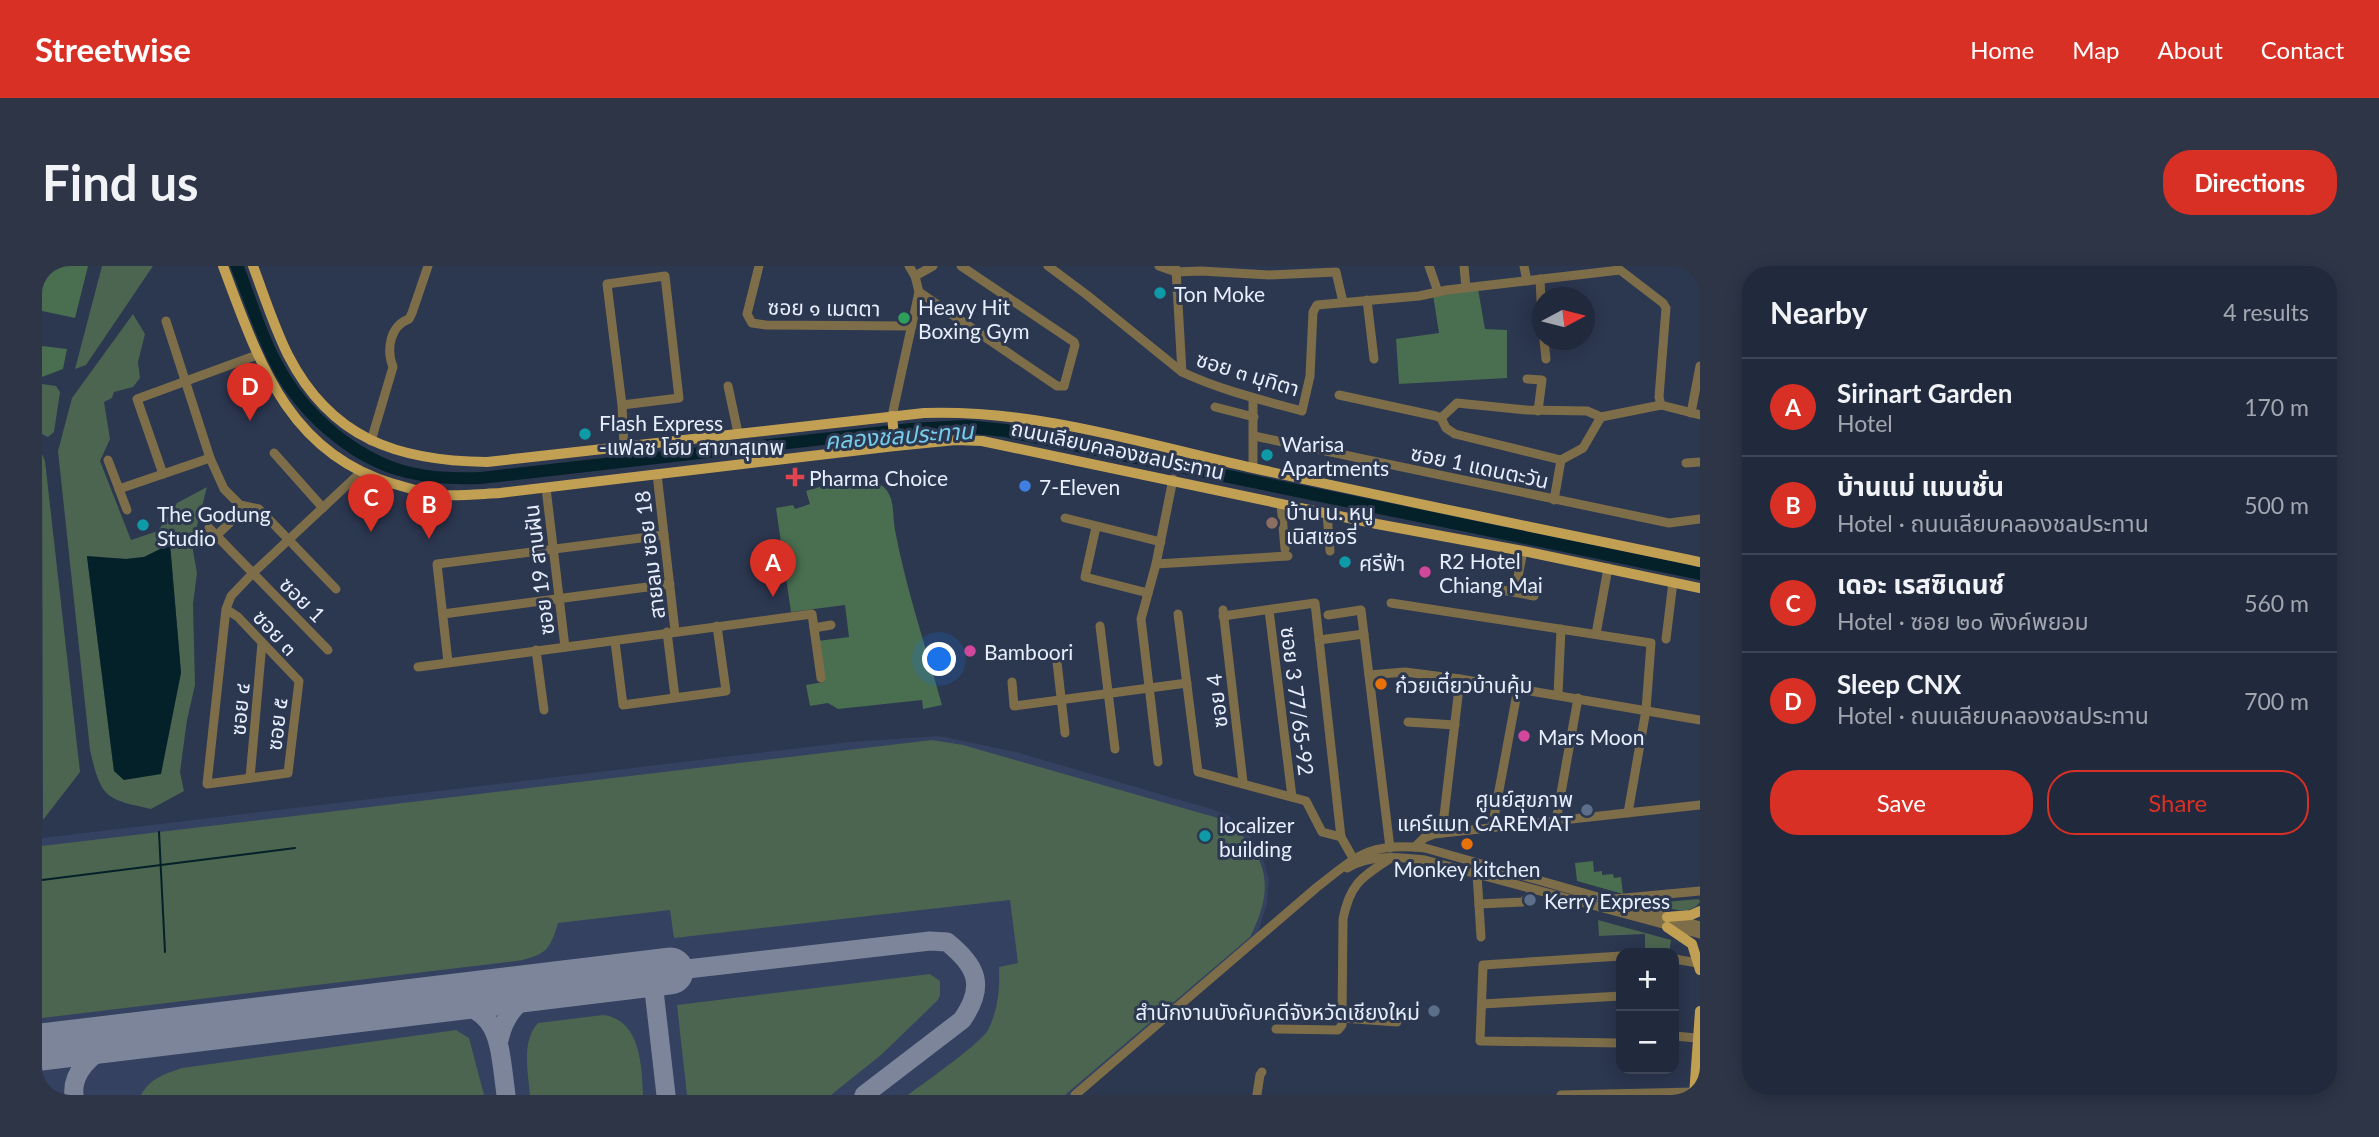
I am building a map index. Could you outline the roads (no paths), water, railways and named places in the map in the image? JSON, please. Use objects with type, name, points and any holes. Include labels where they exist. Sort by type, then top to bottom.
[{"type":"main road","name":"ถนนเลียบคลองชลประทาน","points":[[223,266],[257,355],[283,404],[299,424],[328,451],[361,472],[376,479],[439,495],[546,488],[894,442],[982,441],[1700,588]]},
{"type":"main road","name":"ถนนเลียบคลองชลประทาน","points":[[253,266],[287,353],[298,373],[329,411],[350,429],[372,441],[415,457],[487,462],[945,412],[1017,416],[1700,562]]},
{"type":"main road","points":[[892,419],[894,442]]},
{"type":"main road","points":[[1667,922],[1700,911]]},
{"type":"main road","points":[[1667,922],[1692,943],[1699,966]]},
{"type":"main road","points":[[1694,1093],[1700,1011]]},
{"type":"street","points":[[372,441],[393,367],[389,357],[395,328],[409,319],[428,266]]},
{"type":"street","name":"ซอย ๑ เมตตา","points":[[759,266],[747,314],[752,323],[912,326]]},
{"type":"street","points":[[892,419],[919,292],[909,266]]},
{"type":"street","points":[[915,276],[933,266]]},
{"type":"street","points":[[919,292],[1057,386],[1064,386],[1074,342],[961,266]]},
{"type":"street","name":"ซอย ๓ มุทิตา","points":[[1048,266],[1182,372],[1253,398],[1302,411],[1310,376],[1314,308],[1317,305],[1343,302]]},
{"type":"street","points":[[1159,266],[1269,275],[1338,269],[1343,302],[1419,296],[1618,268],[1663,303],[1665,308],[1659,397],[1662,405]]},
{"type":"street","points":[[1429,266],[1438,292]]},
{"type":"street","points":[[1464,266],[1466,288]]},
{"type":"street","points":[[1524,266],[1527,281]]},
{"type":"street","points":[[1176,269],[1182,372]]},
{"type":"street","points":[[622,405],[679,398],[665,276],[607,284],[622,405],[624,446]]},
{"type":"street","points":[[1540,279],[1540,287]]},
{"type":"street","points":[[1367,300],[1374,359]]},
{"type":"street","points":[[166,321],[210,458],[224,489],[240,505],[259,509],[336,589]]},
{"type":"street","points":[[1545,350],[1546,359]]},
{"type":"street","points":[[163,474],[137,399],[257,355]]},
{"type":"street","points":[[1441,418],[1457,403],[1538,411],[1587,411],[1601,417],[1662,405],[1695,414],[1700,366]]},
{"type":"street","points":[[1527,379],[1542,380],[1538,411]]},
{"type":"street","points":[[728,386],[738,433]]},
{"type":"street","points":[[1339,395],[1441,418]]},
{"type":"street","points":[[1253,398],[1253,468]]},
{"type":"street","points":[[1214,407],[1254,417]]},
{"type":"street","points":[[1441,418],[1446,428],[1455,434],[1561,460],[1583,448],[1601,417]]},
{"type":"street","name":"ซอย 1 แดนตะวัน","points":[[1254,436],[1669,523],[1700,519]]},
{"type":"street","points":[[274,453],[323,508]]},
{"type":"street","points":[[119,489],[210,458]]},
{"type":"street","points":[[108,460],[127,510]]},
{"type":"street","points":[[1553,500],[1561,460]]},
{"type":"street","points":[[1686,463],[1700,462]]},
{"type":"street","points":[[226,609],[231,596],[253,573],[361,472]]},
{"type":"street","name":"สายลม ซอย 18","points":[[657,474],[670,584],[675,697]]},
{"type":"street","points":[[1158,762],[1141,619],[1156,564],[1173,480]]},
{"type":"street","name":"ซอย 19 สานฝัน","points":[[546,488],[565,648]]},
{"type":"street","points":[[1156,564],[1286,553],[1281,504]]},
{"type":"street","points":[[216,536],[246,507]]},
{"type":"street","points":[[1327,513],[1330,551]]},
{"type":"street","points":[[1065,518],[1161,542]]},
{"type":"street","points":[[1096,527],[1085,577],[1148,593]]},
{"type":"street","name":"ซอย 1","points":[[209,528],[328,650]]},
{"type":"street","points":[[448,662],[438,564],[664,535]]},
{"type":"street","points":[[1515,592],[1523,551]]},
{"type":"street","points":[[1596,634],[1608,568]]},
{"type":"street","points":[[1666,639],[1673,582]]},
{"type":"street","points":[[443,614],[670,584]]},
{"type":"street","points":[[1491,588],[1534,596]]},
{"type":"street","points":[[1269,610],[1315,603],[1341,837],[1353,858]]},
{"type":"street","points":[[1391,603],[1651,643],[1646,710],[1628,813]]},
{"type":"street","name":"ซอย ๓","points":[[226,609],[238,617],[299,681]]},
{"type":"street","name":"ซอย ๕","points":[[226,609],[207,784],[288,773],[299,681]]},
{"type":"street","name":"ซอย 4","points":[[1243,782],[1223,613],[1269,610]]},
{"type":"street","name":"ซอย 3 77/65-92","points":[[1269,610],[1292,797]]},
{"type":"street","points":[[1328,615],[1361,610],[1391,852]]},
{"type":"street","points":[[418,667],[812,614],[821,678]]},
{"type":"street","points":[[1178,614],[1198,772],[1243,782],[1309,804],[1322,832],[1341,837]]},
{"type":"street","points":[[814,628],[831,625]]},
{"type":"street","points":[[615,642],[623,705],[726,691],[717,626]]},
{"type":"street","points":[[1100,626],[1115,749]]},
{"type":"street","points":[[1558,695],[1561,629]]},
{"type":"street","points":[[1319,640],[1364,634]]},
{"type":"street","name":"ซอย ๔","points":[[250,778],[262,643]]},
{"type":"street","points":[[536,650],[544,709]]},
{"type":"street","points":[[1056,653],[1065,733]]},
{"type":"street","points":[[1369,675],[1405,672],[1460,679],[1700,720]]},
{"type":"street","points":[[1442,833],[1460,679]]},
{"type":"street","points":[[1012,682],[1014,706],[1187,683]]},
{"type":"street","points":[[1492,828],[1518,688]]},
{"type":"street","points":[[1556,821],[1578,698]]},
{"type":"street","points":[[1408,722],[1455,725]]},
{"type":"street","points":[[1409,858],[1412,847],[1424,838],[1442,833],[1700,805]]},
{"type":"street","points":[[1327,879],[1353,864],[1412,847],[1436,851],[1609,899],[1700,934]]},
{"type":"street","points":[[1075,1095],[1327,879],[1353,858],[1367,852],[1391,852],[1667,922],[1700,926]]},
{"type":"street","points":[[1276,1029],[1338,1030],[1342,1025],[1343,919],[1346,905],[1359,879],[1391,852]]},
{"type":"street","points":[[1477,874],[1481,937]]},
{"type":"street","points":[[1479,904],[1522,902],[1535,890]]},
{"type":"street","points":[[1609,899],[1700,891]]},
{"type":"street","points":[[1616,956],[1483,965],[1480,1041],[1616,1043]]},
{"type":"street","points":[[1679,960],[1699,966]]},
{"type":"street","points":[[1482,1004],[1616,996]]},
{"type":"street","points":[[1342,1018],[1397,1022]]},
{"type":"street","points":[[1679,1036],[1697,1038]]},
{"type":"street","points":[[1262,1072],[1259,1074],[1257,1095],[1263,1095]]},
{"type":"street","points":[[1561,1095],[1694,1093]]},
{"type":"water","name":"คลองชลประทาน","points":[[230,266],[244,266],[282,361],[305,396],[353,440],[391,461],[411,467],[446,472],[480,472],[910,423],[967,420],[1006,424],[1700,567],[1700,580],[1004,437],[967,433],[911,435],[481,484],[445,484],[409,479],[386,472],[351,454],[319,429],[291,399],[270,365]]},
{"type":"water","points":[[170,544],[181,673],[161,774],[124,780],[114,771],[87,556],[126,559],[144,557]]},
{"type":"waterway","points":[[159,832],[165,952]]},
{"type":"waterway","points":[[42,880],[295,848]]},
{"type":"place","name":"Ton Moke","points":[[1160,293]]},
{"type":"place","name":"Heavy Hit Boxing Gym","points":[[904,318]]},
{"type":"place","name":"Sleep CNX","points":[[250,421]]},
{"type":"place","name":"Flash Express -แฟลช โฮม สาขาสุเทพ","points":[[585,434]]},
{"type":"place","name":"Warisa Apartments","points":[[1267,455]]},
{"type":"place","name":"Pharma Choice","points":[[795,477]]},
{"type":"place","name":"7-Eleven","points":[[1025,486]]},
{"type":"place","name":"บ้าน น. หนู เนิสเซอรี่","points":[[1272,523]]},
{"type":"place","name":"The Godung Studio","points":[[143,525]]},
{"type":"place","name":"เดอะ เรสซิเดนซ์","points":[[371,532]]},
{"type":"place","name":"บ้านแม่ แมนชั่น","points":[[429,539]]},
{"type":"place","name":"ศรีฟ้า","points":[[1345,562]]},
{"type":"place","name":"R2 Hotel Chiang Mai","points":[[1425,572]]},
{"type":"place","name":"Sirinart Garden","points":[[773,597]]},
{"type":"place","name":"Bamboori","points":[[970,651]]},
{"type":"place","name":"ก๋วยเตี๋ยวบ้านคุ้ม","points":[[1381,684]]},
{"type":"place","name":"Mars Moon","points":[[1524,736]]},
{"type":"place","name":"ศูนย์สุขภาพ แคร์แมท CAREMAT","points":[[1587,810]]},
{"type":"place","name":"localizer building","points":[[1205,836]]},
{"type":"place","name":"Monkey kitchen","points":[[1467,844]]},
{"type":"place","name":"Kerry Express","points":[[1530,900]]},
{"type":"place","name":"สำนักงานบังคับคดีจังหวัดเชียงใหม่","points":[[1434,1011]]}]
